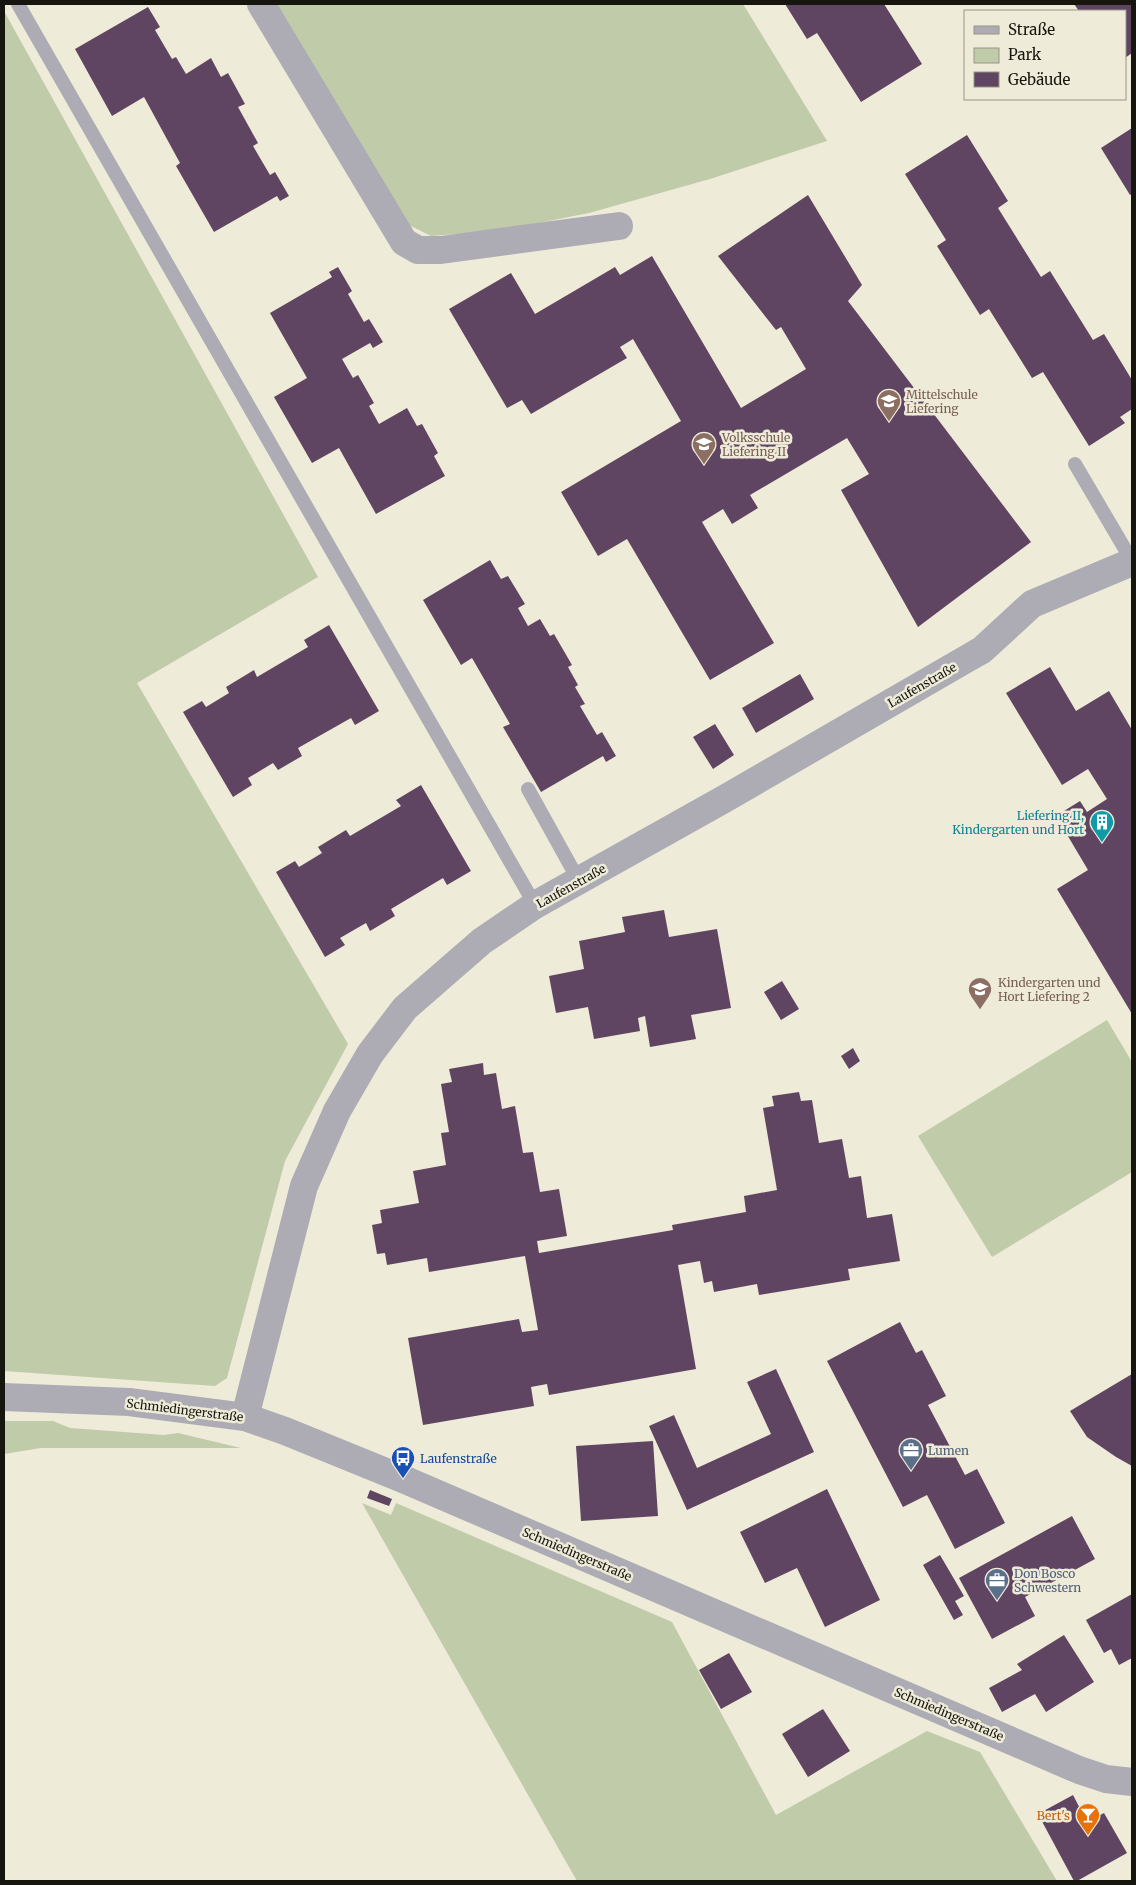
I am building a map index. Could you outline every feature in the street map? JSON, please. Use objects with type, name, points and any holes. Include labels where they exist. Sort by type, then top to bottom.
[{"type":"street","points":[[261,4],[404,242],[418,250],[441,250],[620,226]]},
{"type":"street","name":"Laufenstraße","points":[[244,1417],[304,1186],[337,1111],[370,1054],[405,1008],[482,941],[535,905],[975,654],[1032,604],[1132,562]]},
{"type":"street","name":"Schmiedingerstraße","points":[[4,1398],[129,1402],[244,1417],[286,1431],[1079,1770],[1106,1779],[1132,1782]]},
{"type":"lane","points":[[18,4],[535,905]]},
{"type":"lane","points":[[1075,464],[1132,562]]},
{"type":"lane","points":[[528,789],[579,881]]},
{"type":"green space","points":[[274,4],[743,4],[827,141],[710,179],[589,213],[498,231],[431,236],[409,225]]},
{"type":"green space","points":[[4,11],[318,577],[137,683],[348,1044],[285,1161],[227,1378],[215,1386],[4,1371]]},
{"type":"green space","points":[[1107,1020],[1132,1062],[1132,1172],[992,1257],[918,1136]]},
{"type":"green space","points":[[4,1421],[53,1421],[70,1428],[164,1435],[178,1433],[241,1448],[41,1448],[4,1454]]},
{"type":"green space","points":[[362,1503],[391,1515],[396,1503],[672,1622],[776,1815],[927,1731],[980,1752],[1057,1881],[577,1881]]},
{"type":"building","points":[[785,4],[884,4],[922,64],[861,102],[817,33],[807,39]]},
{"type":"building","points":[[1074,4],[1132,4],[1132,53],[1126,57],[1126,10],[1078,10]]},
{"type":"building","points":[[148,7],[160,27],[155,30],[172,59],[176,57],[186,74],[211,58],[221,77],[228,73],[245,104],[238,107],[258,143],[253,146],[270,175],[275,172],[289,196],[280,201],[277,196],[214,232],[176,166],[180,163],[144,97],[112,116],[75,49]]},
{"type":"building","points":[[1132,128],[1132,194],[1130,195],[1101,148]]},
{"type":"building","points":[[967,135],[1008,201],[998,208],[1041,277],[1050,271],[1093,340],[1104,334],[1132,380],[1132,409],[1120,417],[1125,423],[1089,446],[1043,372],[1032,378],[989,309],[980,315],[937,246],[946,240],[905,174]]},
{"type":"building","points":[[808,195],[862,285],[848,301],[1031,542],[918,627],[841,490],[869,474],[847,438],[750,495],[758,508],[732,524],[723,509],[702,522],[774,643],[710,680],[627,539],[598,556],[561,492],[681,421],[633,339],[620,347],[627,358],[531,414],[522,400],[507,408],[449,309],[511,273],[535,314],[615,267],[620,275],[652,256],[741,408],[806,369],[781,327],[776,330],[718,256]]},
{"type":"building","points":[[338,267],[352,291],[348,294],[364,322],[369,319],[383,342],[373,348],[370,343],[342,359],[353,378],[358,375],[374,403],[369,406],[379,424],[407,408],[417,426],[422,424],[438,453],[434,456],[445,476],[376,514],[339,448],[312,463],[274,397],[307,378],[270,313],[332,277],[329,272]]},
{"type":"building","points":[[490,560],[501,579],[508,576],[525,604],[518,608],[528,626],[540,619],[550,636],[554,634],[572,665],[568,667],[578,685],[575,687],[585,704],[580,706],[597,735],[602,732],[616,756],[606,762],[603,756],[541,792],[503,727],[510,724],[472,658],[461,665],[423,600]]},
{"type":"building","points":[[329,625],[379,711],[355,725],[351,718],[298,748],[302,756],[278,770],[273,763],[248,778],[252,785],[233,797],[183,712],[202,701],[206,707],[229,693],[226,687],[254,670],[257,677],[308,647],[304,640]]},
{"type":"building","name":"Liefering II, Kindergarten und Hort","points":[[1050,667],[1076,711],[1109,691],[1132,730],[1132,1014],[1057,889],[1088,870],[1056,816],[1080,801],[1087,812],[1107,799],[1088,769],[1062,785],[1006,693]]},
{"type":"building","points":[[800,674],[814,699],[756,733],[742,708]]},
{"type":"building","points":[[715,724],[734,755],[713,769],[693,737]]},
{"type":"building","points":[[421,785],[471,871],[447,885],[443,878],[391,909],[395,916],[370,931],[366,923],[340,938],[345,945],[325,957],[276,872],[295,861],[299,867],[322,853],[318,847],[346,830],[350,836],[401,806],[396,800]]},
{"type":"building","points":[[664,910],[669,937],[717,929],[731,1008],[691,1015],[696,1039],[650,1047],[645,1016],[638,1018],[640,1031],[594,1039],[588,1007],[556,1013],[549,976],[584,969],[579,941],[625,932],[622,917]]},
{"type":"building","points":[[782,981],[799,1009],[781,1020],[764,992]]},
{"type":"building","points":[[853,1048],[860,1061],[849,1069],[841,1056]]},
{"type":"building","points":[[483,1063],[484,1075],[496,1073],[502,1109],[515,1106],[523,1153],[533,1152],[540,1192],[559,1189],[567,1236],[537,1241],[539,1253],[673,1230],[672,1225],[746,1212],[744,1196],[777,1190],[763,1108],[774,1106],[772,1096],[799,1092],[801,1101],[812,1100],[819,1143],[842,1139],[849,1178],[861,1176],[867,1218],[892,1214],[900,1261],[848,1269],[850,1280],[759,1295],[757,1284],[714,1292],[712,1281],[704,1283],[700,1261],[678,1265],[696,1369],[549,1395],[547,1384],[531,1387],[534,1406],[423,1425],[408,1338],[519,1319],[522,1332],[538,1330],[525,1256],[429,1272],[427,1258],[387,1265],[385,1253],[377,1254],[372,1225],[382,1223],[380,1210],[419,1203],[413,1171],[446,1165],[441,1133],[449,1132],[441,1084],[452,1082],[449,1069]]},
{"type":"building","points":[[900,1322],[916,1353],[922,1350],[946,1396],[928,1405],[965,1475],[977,1469],[1005,1523],[955,1549],[927,1495],[903,1507],[827,1361]]},
{"type":"building","points":[[776,1369],[814,1452],[687,1510],[649,1426],[674,1415],[697,1468],[771,1434],[747,1382]]},
{"type":"building","points":[[1132,1374],[1132,1466],[1087,1437],[1070,1411]]},
{"type":"building","points":[[653,1441],[658,1516],[581,1521],[576,1446]]},
{"type":"building","points":[[827,1489],[880,1600],[825,1627],[797,1568],[765,1583],[740,1532]]},
{"type":"building","points":[[370,1490],[392,1499],[389,1506],[367,1498]]},
{"type":"building","points":[[1072,1516],[1095,1559],[1025,1597],[1035,1616],[992,1639],[959,1578]]},
{"type":"building","points":[[940,1555],[964,1596],[955,1601],[963,1615],[954,1620],[923,1565]]},
{"type":"building","points":[[1132,1594],[1132,1658],[1119,1665],[1111,1649],[1104,1653],[1086,1620]]},
{"type":"building","points":[[1064,1635],[1094,1682],[1046,1712],[1035,1694],[1002,1712],[989,1688],[1022,1670],[1017,1664]]},
{"type":"building","points":[[729,1653],[752,1692],[721,1709],[699,1670]]},
{"type":"building","points":[[823,1709],[850,1751],[808,1777],[782,1734]]},
{"type":"building","points":[[1073,1795],[1087,1822],[1104,1813],[1127,1853],[1077,1881],[1074,1881],[1038,1814]]},
{"type":"place","name":"Mittelschule Liefering","points":[[889,422]]},
{"type":"place","name":"Volksschule Liefering II","points":[[704,465]]},
{"type":"place","name":"Liefering II, Kindergarten und Hort","points":[[1102,843]]},
{"type":"place","name":"Kindergarten und Hort Liefering 2","points":[[980,1010]]},
{"type":"place","name":"Lumen","points":[[911,1471]]},
{"type":"place","name":"Laufenstraße","points":[[403,1479]]},
{"type":"place","name":"Don Bosco Schwestern","points":[[997,1601]]},
{"type":"place","name":"Bert's","points":[[1088,1836]]}]
